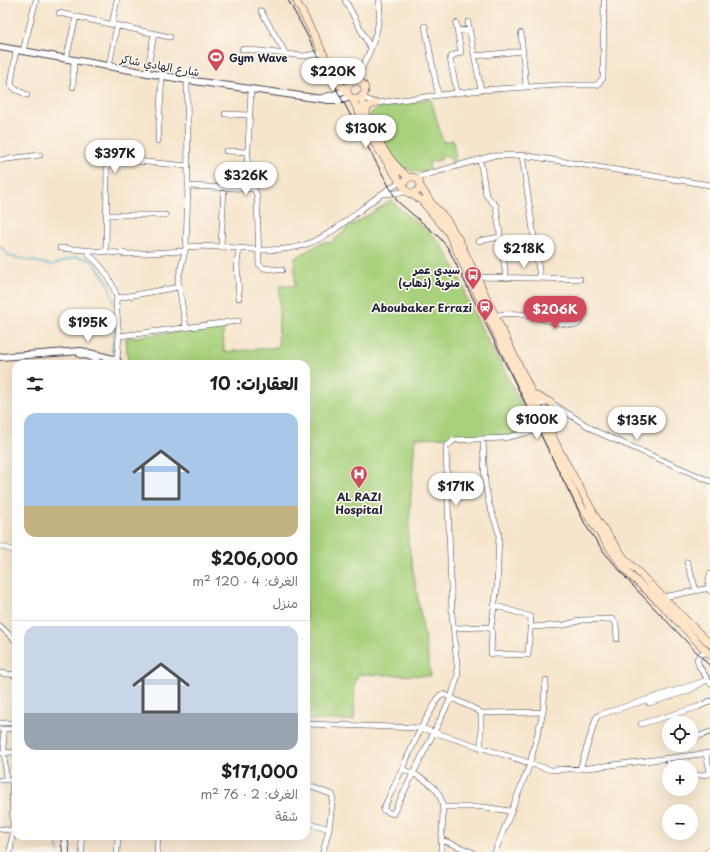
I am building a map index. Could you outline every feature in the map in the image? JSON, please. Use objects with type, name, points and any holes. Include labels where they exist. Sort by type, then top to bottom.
[{"type":"main road","points":[[296,0],[334,76],[347,92],[374,142],[410,183],[446,219],[459,240],[473,278],[536,407],[544,418],[573,478],[609,538],[625,559],[710,644]]},
{"type":"main road","points":[[334,76],[345,83],[356,82],[364,88],[362,96],[365,115],[389,158],[448,232],[494,316],[532,394],[543,429],[581,506],[630,575],[709,653]]},
{"type":"main road","points":[[336,93],[347,92],[356,82]]},
{"type":"main road","points":[[347,92],[356,99],[362,96]]},
{"type":"main road","points":[[365,115],[368,106],[376,103]]},
{"type":"main road","points":[[532,394],[554,406],[548,411],[544,418]]},
{"type":"street","points":[[27,95],[15,89],[11,85],[19,51],[36,0]]},
{"type":"street","points":[[108,66],[117,0]]},
{"type":"street","points":[[345,0],[370,48]]},
{"type":"street","points":[[356,82],[380,19],[379,0]]},
{"type":"street","points":[[362,96],[376,103],[438,94],[526,86],[594,86],[600,84],[603,78],[604,0]]},
{"type":"street","points":[[261,11],[286,54]]},
{"type":"street","points":[[59,13],[170,37]]},
{"type":"street","points":[[66,59],[76,17]]},
{"type":"street","points":[[468,22],[481,90]]},
{"type":"street","points":[[456,23],[461,52],[452,56],[450,59],[457,92]]},
{"type":"street","points":[[425,26],[438,94]]},
{"type":"street","points":[[458,31],[470,29]]},
{"type":"street","points":[[521,33],[526,86]]},
{"type":"street","points":[[147,73],[154,34]]},
{"type":"street","name":"شارع الهادي شاكر","points":[[0,47],[162,76],[317,99],[338,100],[347,92]]},
{"type":"street","points":[[242,49],[304,56],[323,53]]},
{"type":"street","points":[[475,56],[523,51]]},
{"type":"street","points":[[73,87],[74,60]]},
{"type":"street","points":[[158,141],[162,76]]},
{"type":"street","points":[[186,328],[179,287],[179,274],[186,249],[188,186],[188,80]]},
{"type":"street","points":[[246,187],[251,90]]},
{"type":"street","name":"شارع الهادي شاكر","points":[[317,99],[336,93]]},
{"type":"street","points":[[225,114],[250,115]]},
{"type":"street","points":[[226,151],[248,152]]},
{"type":"street","points":[[0,160],[40,154]]},
{"type":"street","points":[[60,248],[151,254],[202,246],[259,250],[290,248],[316,240],[381,194],[410,183],[423,176],[480,159],[501,155],[522,155],[710,185]]},
{"type":"street","points":[[522,155],[540,278]]},
{"type":"street","points":[[106,252],[107,168],[109,162],[114,159],[188,166]]},
{"type":"street","points":[[480,159],[486,195],[496,206],[506,277]]},
{"type":"street","points":[[381,194],[410,183]]},
{"type":"street","points":[[188,186],[246,187],[254,189],[258,195],[258,261],[261,266],[282,270]]},
{"type":"street","points":[[221,247],[224,187]]},
{"type":"street","points":[[107,215],[164,215]]},
{"type":"street","points":[[479,241],[500,237]]},
{"type":"street","points":[[239,249],[237,264],[239,298]]},
{"type":"street","points":[[89,251],[90,255],[109,276],[117,298],[116,302],[119,336],[116,360]]},
{"type":"street","points":[[473,278],[506,277],[580,279]]},
{"type":"street","points":[[117,298],[179,287]]},
{"type":"street","points":[[494,316],[502,314],[519,314],[577,325],[581,320],[582,302]]},
{"type":"street","points":[[119,336],[238,321]]},
{"type":"street","points":[[0,352],[3,357],[81,351],[110,360]]},
{"type":"street","points":[[56,353],[89,356],[95,360]]},
{"type":"street","points":[[536,407],[554,406],[598,432],[710,481]]},
{"type":"street","points":[[543,429],[515,436],[483,440],[454,440],[449,442],[446,447],[452,615],[458,674],[451,698],[393,815],[383,810],[421,728],[438,697],[443,694],[451,698],[481,713],[543,712]]},
{"type":"street","points":[[483,440],[486,489],[491,512],[499,533],[497,588],[494,605],[491,628],[491,654],[528,655],[531,617],[494,605]]},
{"type":"street","points":[[0,546],[12,550]]},
{"type":"street","points":[[687,562],[696,590]]},
{"type":"street","points":[[663,597],[696,590],[709,589],[710,574]]},
{"type":"street","points":[[531,627],[564,625],[582,620],[613,619],[616,624],[617,639]]},
{"type":"street","points":[[0,626],[12,637]]},
{"type":"street","points":[[454,628],[491,628]]},
{"type":"street","points":[[707,681],[697,659],[701,654],[709,653]]},
{"type":"street","points":[[0,673],[12,675]]},
{"type":"street","points":[[494,852],[530,764],[543,712],[546,680]]},
{"type":"street","points":[[648,703],[688,692],[707,681]]},
{"type":"street","points":[[580,769],[596,718],[599,715],[707,681]]},
{"type":"street","points":[[641,724],[698,707],[710,701]]},
{"type":"street","points":[[481,713],[481,748]]},
{"type":"street","points":[[0,723],[12,723]]},
{"type":"street","points":[[310,724],[421,728],[434,730],[481,748],[551,770],[580,769],[708,753],[710,773],[698,775]]},
{"type":"street","points":[[2,729],[2,753],[6,780]]},
{"type":"street","points":[[698,737],[710,732]]},
{"type":"street","points":[[2,753],[12,752]]},
{"type":"street","points":[[402,769],[425,780],[436,789],[442,798],[444,807],[441,852]]},
{"type":"street","points":[[0,780],[12,780]]},
{"type":"street","points":[[310,787],[332,795],[329,829],[323,852]]},
{"type":"street","points":[[444,807],[483,807],[510,811]]},
{"type":"street","points":[[310,823],[329,829]]},
{"type":"street","points":[[0,829],[12,831]]},
{"type":"street","points":[[10,852],[12,840]]},
{"type":"street","points":[[64,840],[66,852]]},
{"type":"street","points":[[81,840],[82,852]]},
{"type":"street","points":[[117,852],[118,840]]},
{"type":"street","points":[[157,852],[158,840]]},
{"type":"street","points":[[442,840],[472,852]]},
{"type":"street","points":[[707,852],[710,849]]},
{"type":"green space","points":[[431,99],[443,142],[453,140],[456,162],[452,164],[451,159],[447,156],[441,157],[441,160],[429,162],[430,171],[413,171],[397,163],[370,118],[370,114],[377,108]]},
{"type":"green space","name":"AL RAZI Hospital","points":[[392,200],[439,242],[454,266],[466,292],[464,293],[498,361],[500,361],[534,431],[505,436],[415,438],[408,540],[431,676],[360,674],[355,680],[354,720],[310,720],[310,360],[128,360],[126,338],[223,326],[224,352],[278,347],[280,286],[295,286],[295,258],[321,243],[331,242],[340,236],[346,229]]},
{"type":"waterway","points":[[0,246],[9,256],[52,265],[75,257],[92,261],[108,282],[114,303]]},
{"type":"waterway","points":[[112,352],[116,322]]},
{"type":"waterway","points":[[57,840],[58,852]]},
{"type":"tram line","points":[[288,0],[397,201],[439,237],[448,248],[586,526],[604,552],[632,585],[710,666]]},
{"type":"place","name":"Gym Wave","points":[[216,72]]},
{"type":"place","name":"سيدي عمر منوبة (ذهاب)","points":[[473,290]]},
{"type":"place","name":"Aboubaker Errazi","points":[[485,322]]},
{"type":"place","name":"AL RAZI Hospital","points":[[359,489]]}]
